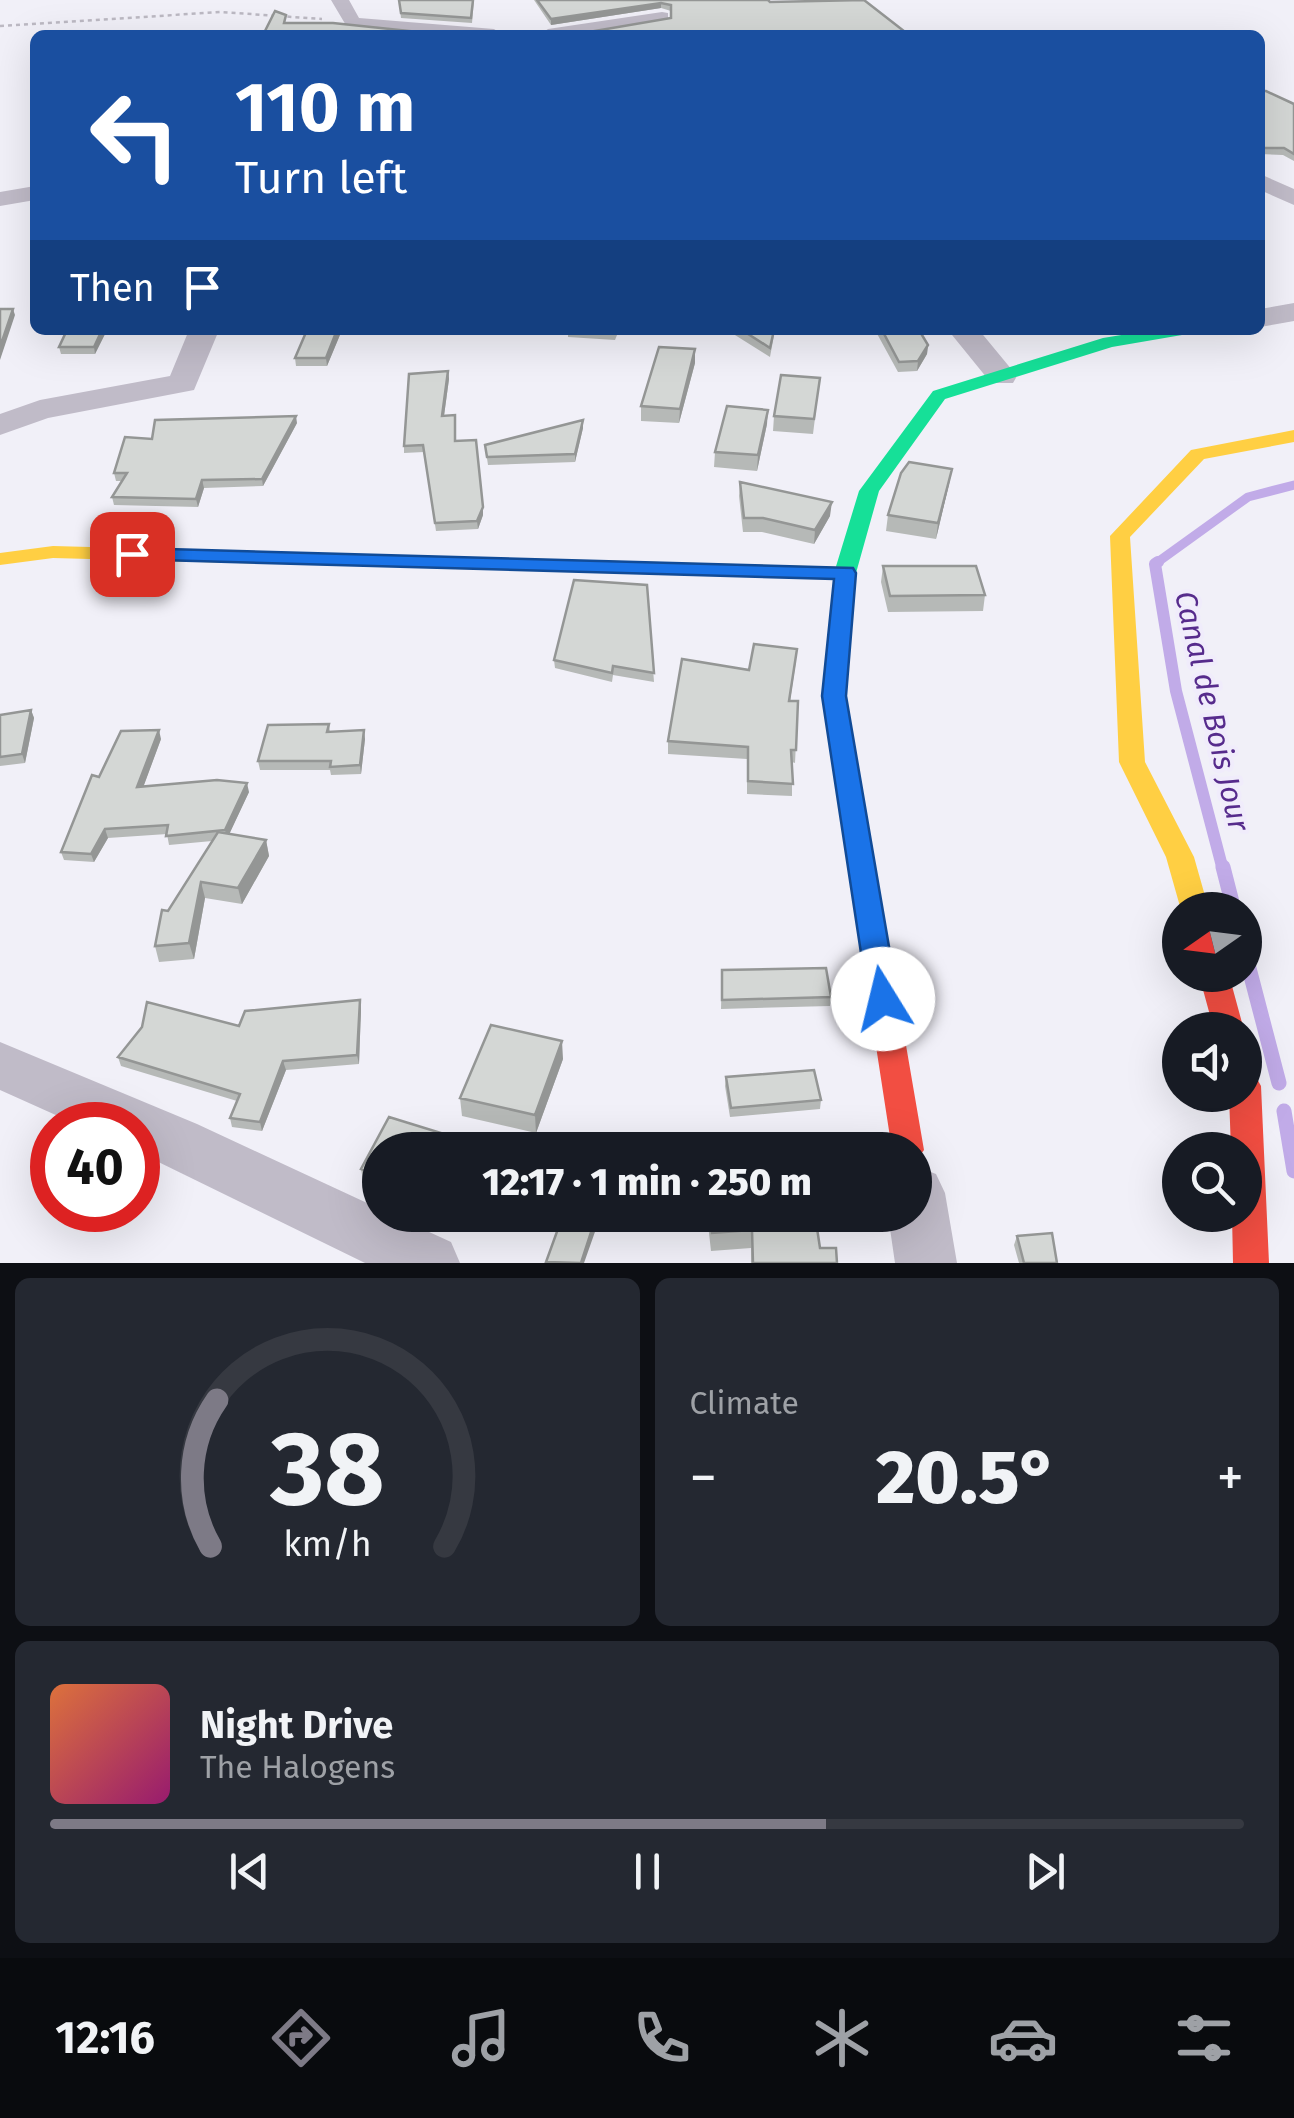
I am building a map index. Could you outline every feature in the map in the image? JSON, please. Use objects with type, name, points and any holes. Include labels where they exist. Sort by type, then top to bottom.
[{"type":"street","points":[[340,0],[353,24],[430,30]]},
{"type":"street","points":[[634,0],[662,17],[674,30]]},
{"type":"street","points":[[580,30],[662,17]]},
{"type":"street","points":[[1265,183],[1294,198]]},
{"type":"street","points":[[0,199],[30,195]]},
{"type":"street","points":[[1265,317],[1294,312]]},
{"type":"street","points":[[0,425],[40,410],[183,383],[202,335]]},
{"type":"street","points":[[967,335],[1002,376]]},
{"type":"street","points":[[905,1132],[834,696],[846,573],[869,491],[940,395],[1109,342],[1152,335]]},
{"type":"street","points":[[1190,892],[1180,857],[1132,762],[1120,536],[1198,454],[1294,436]]},
{"type":"street","points":[[0,559],[53,552],[846,573]]},
{"type":"street","points":[[0,1065],[176,1142],[430,1263]]},
{"type":"street","points":[[1246,1112],[1250,1263]]},
{"type":"street","points":[[921,1232],[926,1263]]},
{"type":"path","points":[[0,26],[221,12],[289,14],[353,24]]},
{"type":"building","points":[[399,0],[473,0],[471,18],[401,13]]},
{"type":"building","points":[[537,0],[864,0],[903,30],[601,30],[671,18],[671,5],[661,3],[551,19]]},
{"type":"building","points":[[275,11],[286,15],[284,23],[400,30],[266,30]]},
{"type":"building","points":[[1265,91],[1294,104],[1294,154],[1284,148],[1265,148]]},
{"type":"building","points":[[0,309],[13,309],[0,347]]},
{"type":"building","points":[[65,335],[100,335],[94,347],[59,347]]},
{"type":"building","points":[[305,335],[335,335],[326,358],[295,358]]},
{"type":"building","points":[[750,335],[773,335],[770,348]]},
{"type":"building","points":[[885,335],[922,335],[928,345],[918,361],[899,362]]},
{"type":"building","points":[[659,347],[695,349],[680,409],[641,406]]},
{"type":"building","points":[[448,371],[442,416],[455,415],[455,441],[476,440],[483,507],[477,521],[435,523],[423,445],[404,446],[409,374]]},
{"type":"building","points":[[781,375],[820,378],[814,419],[774,416]]},
{"type":"building","points":[[727,406],[768,410],[758,455],[715,452]]},
{"type":"building","points":[[296,416],[262,479],[202,480],[196,499],[112,497],[127,473],[114,473],[125,437],[152,439],[155,420]]},
{"type":"building","points":[[583,420],[575,454],[487,457],[485,445]]},
{"type":"building","points":[[909,462],[952,469],[938,523],[888,515],[901,473]]},
{"type":"building","points":[[740,482],[832,502],[815,530],[763,518],[744,518]]},
{"type":"building","points":[[883,566],[976,566],[985,595],[890,596]]},
{"type":"building","points":[[574,580],[647,585],[654,673],[613,666],[612,673],[554,660]]},
{"type":"building","points":[[754,644],[797,649],[789,701],[798,701],[796,750],[791,750],[793,784],[748,781],[748,747],[668,741],[682,659],[749,670]]},
{"type":"building","points":[[31,710],[22,754],[0,757],[0,715]]},
{"type":"building","points":[[329,724],[327,732],[364,730],[360,765],[330,767],[331,761],[258,761],[268,725]]},
{"type":"building","points":[[159,730],[137,787],[217,780],[247,783],[225,830],[166,836],[168,825],[105,829],[91,854],[61,852],[92,775],[99,777],[121,731]]},
{"type":"building","points":[[218,832],[266,840],[238,888],[201,882],[189,943],[155,946],[162,910],[168,911]]},
{"type":"building","points":[[826,968],[831,997],[722,1000],[722,970]]},
{"type":"building","points":[[360,1000],[357,1055],[283,1061],[260,1122],[230,1118],[240,1094],[118,1057],[142,1027],[147,1002],[239,1026],[245,1011]]},
{"type":"building","points":[[491,1025],[562,1041],[535,1115],[460,1098]]},
{"type":"building","points":[[814,1070],[821,1100],[731,1108],[726,1077]]},
{"type":"building","points":[[389,1117],[438,1132],[381,1132]]},
{"type":"building","points":[[557,1232],[591,1232],[581,1263],[546,1262]]},
{"type":"building","points":[[752,1232],[818,1232],[820,1248],[836,1248],[837,1263],[753,1263]]},
{"type":"building","points":[[1052,1233],[1057,1263],[1024,1263],[1017,1236]]},
{"type":"waterway","name":"Canal de Bois Jour","points":[[1155,564],[1248,497],[1294,485]]},
{"type":"waterway","name":"Canal de Bois Jour","points":[[1155,564],[1176,691],[1223,870]]},
{"type":"waterway","name":"Canal de Bois Jour","points":[[1223,867],[1229,892]]},
{"type":"waterway","name":"Canal de Bois Jour","points":[[1255,992],[1279,1083]]},
{"type":"waterway","name":"Canal de Bois Jour","points":[[1284,1111],[1294,1171]]},
{"type":"traffic: fast","points":[[840,630],[845,573],[869,491],[939,395],[1109,342],[1152,335]]},
{"type":"traffic: slow","points":[[1190,892],[1180,857],[1132,762],[1120,536],[1198,454],[1294,436]]},
{"type":"traffic: slow","points":[[0,559],[53,552],[845,573]]},
{"type":"traffic: jam","points":[[840,630],[834,696],[905,1132]]},
{"type":"traffic: jam","points":[[1219,992],[1224,1012]]},
{"type":"traffic: jam","points":[[1246,1112],[1251,1263]]},
{"type":"route","points":[[132,554],[846,573],[834,696],[883,999]]}]
